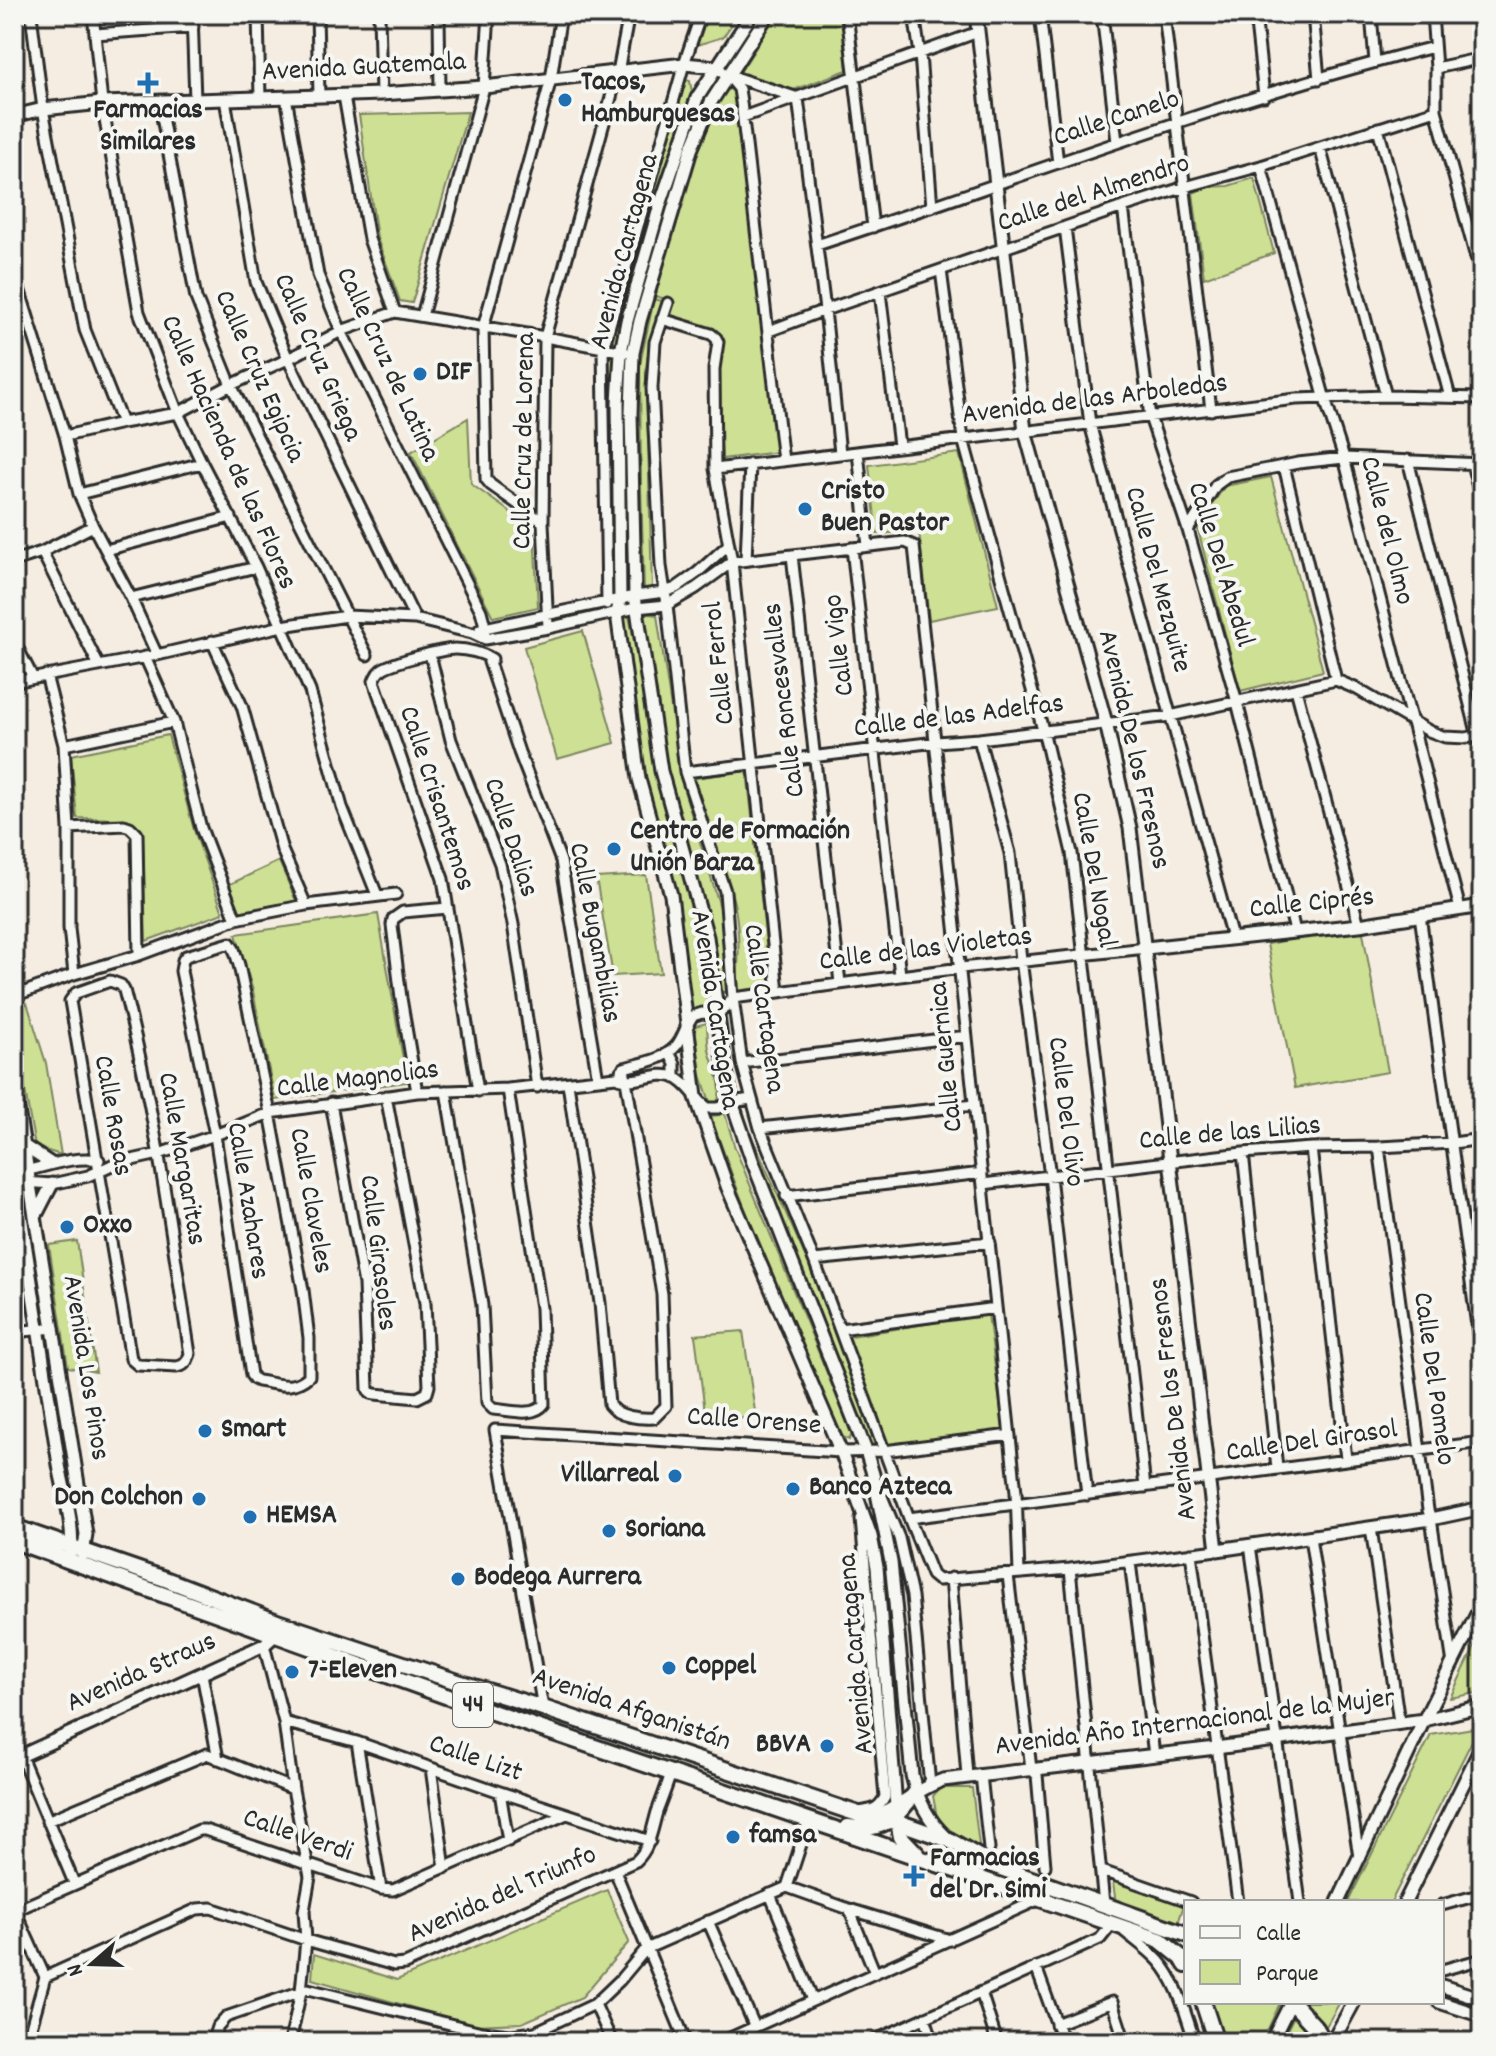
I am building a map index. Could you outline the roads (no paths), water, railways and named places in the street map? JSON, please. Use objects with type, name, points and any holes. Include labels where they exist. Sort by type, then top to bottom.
[{"type":"main road","name":"Avenida Afganistán","points":[[14,1527],[76,1555]]},
{"type":"main road","name":"Avenida Afganistán","points":[[14,1541],[165,1579],[273,1634],[1040,1899],[1126,1925]]},
{"type":"main road","name":"Avenida Afganistán","points":[[273,1634],[458,1682],[543,1708],[874,1819],[895,1817],[949,1840],[995,1866],[1104,1904],[1126,1925]]},
{"type":"main road","points":[[671,1773],[688,1765],[722,1775],[731,1773]]},
{"type":"main road","points":[[809,1820],[872,1828],[895,1817],[923,1789]]},
{"type":"main road","points":[[895,1817],[901,1837],[920,1857]]},
{"type":"main road","name":"44","points":[[1126,1925],[1184,1934]]},
{"type":"main road","name":"44","points":[[1126,1925],[1160,1940],[1184,1962]]},
{"type":"main road","points":[[1204,2004],[1216,2042]]},
{"type":"main road","points":[[1294,2004],[1316,2028],[1324,2042]]},
{"type":"street","points":[[31,14],[43,109],[85,330],[122,423]]},
{"type":"street","name":"Calle Hacienda de las Flores","points":[[93,14],[102,103],[139,312],[178,413],[256,567],[310,691],[342,807],[377,895]]},
{"type":"street","points":[[192,14],[195,100]]},
{"type":"street","points":[[258,14],[260,98]]},
{"type":"street","points":[[317,14],[319,96]]},
{"type":"street","points":[[379,14],[381,94]]},
{"type":"street","points":[[439,14],[440,90]]},
{"type":"street","points":[[422,316],[484,87],[489,14]]},
{"type":"street","points":[[543,522],[486,479],[483,328],[551,79],[561,14]]},
{"type":"street","name":"Calle Cruz de Lorena","points":[[548,628],[543,522],[545,337],[618,72],[629,14]]},
{"type":"street","points":[[607,604],[603,349],[701,14]]},
{"type":"street","name":"Avenida Cartagena","points":[[752,14],[697,98],[679,147],[627,321],[635,602],[661,771],[707,937],[732,1102],[864,1445],[872,1473],[891,1562],[912,1775],[923,1789]]},
{"type":"street","name":"Avenida Cartagena","points":[[768,14],[711,102],[691,150],[640,321],[627,352],[618,403],[618,607],[639,779],[671,895],[696,1097],[727,1186],[841,1452],[871,1536],[877,1567],[895,1817]]},
{"type":"street","points":[[847,14],[873,227]]},
{"type":"street","points":[[914,14],[932,207]]},
{"type":"street","name":"Avenida De los Fresnos","points":[[976,14],[1025,431],[1106,723],[1130,828],[1217,1550]]},
{"type":"street","points":[[1040,14],[1058,163]]},
{"type":"street","points":[[1102,14],[1117,142]]},
{"type":"street","points":[[1164,14],[1211,410]]},
{"type":"street","points":[[1255,14],[1264,96]]},
{"type":"street","points":[[1313,14],[1319,79]]},
{"type":"street","points":[[1371,14],[1375,62]]},
{"type":"street","points":[[1432,14],[1436,110],[1482,280]]},
{"type":"street","points":[[95,34],[193,27]]},
{"type":"street","points":[[743,117],[978,32]]},
{"type":"street","name":"Calle Canelo","points":[[817,245],[1176,123],[1434,47]]},
{"type":"street","points":[[1436,68],[1482,58]]},
{"type":"street","name":"Avenida Guatemala","points":[[14,116],[43,109],[102,103],[381,94],[484,87],[684,64],[716,67]]},
{"type":"street","points":[[716,67],[728,75],[798,98]]},
{"type":"street","points":[[728,75],[739,89],[743,117],[783,461]]},
{"type":"street","points":[[344,96],[369,239],[395,312]]},
{"type":"street","name":"Calle Cruz de Latina","points":[[286,97],[318,275],[341,331],[481,611],[485,634]]},
{"type":"street","points":[[798,98],[840,453]]},
{"type":"street","name":"Calle Cruz Griega","points":[[225,99],[256,282],[288,359],[415,619]]},
{"type":"street","name":"Calle Cruz Egipcia","points":[[159,101],[196,298],[231,385],[367,655]]},
{"type":"street","name":"Calle del Almendro","points":[[769,331],[1123,207],[1436,110]]},
{"type":"street","points":[[1378,128],[1450,397]]},
{"type":"street","points":[[1320,147],[1386,396]]},
{"type":"street","name":"Calle del Olmo","points":[[1261,166],[1344,458],[1460,909]]},
{"type":"street","name":"Calle Del Abedul","points":[[1123,207],[1150,417],[1188,530],[1237,702],[1295,931]]},
{"type":"street","name":"Calle Del Mezquite","points":[[1065,227],[1090,424],[1232,938]]},
{"type":"street","points":[[14,259],[16,285],[65,436],[79,494],[157,655]]},
{"type":"street","name":"Calle Del Nogal","points":[[941,270],[963,439],[1043,730],[1072,853],[1145,1487]]},
{"type":"street","points":[[880,292],[899,446]]},
{"type":"street","name":"Calle Cartagena","points":[[668,303],[655,342],[652,388],[661,566],[685,772],[725,891],[733,998],[742,1063],[760,1128],[814,1260],[932,1575],[938,1580],[951,1578]]},
{"type":"street","points":[[65,436],[178,413],[341,331],[395,312],[627,352]]},
{"type":"street","name":"Calle Ferrol","points":[[662,319],[711,334],[718,342],[714,369],[715,469],[732,562],[778,991]]},
{"type":"street","name":"Avenida de las Arboledas","points":[[715,469],[1324,396],[1482,398]]},
{"type":"street","points":[[635,602],[667,605],[732,562],[868,546],[858,452]]},
{"type":"street","points":[[1188,530],[1221,480],[1227,477],[1344,458],[1477,464],[1482,503]]},
{"type":"street","points":[[1408,460],[1482,752]]},
{"type":"street","points":[[79,494],[202,463]]},
{"type":"street","points":[[746,560],[750,464]]},
{"type":"street","points":[[1284,466],[1336,680],[1445,737],[1480,735]]},
{"type":"street","points":[[106,550],[231,517]]},
{"type":"street","points":[[14,561],[42,552],[93,526]]},
{"type":"street","name":"Calle Guernica","points":[[868,546],[905,542],[915,549],[1017,1504],[1014,1574],[1031,1769],[1037,1775],[1045,1866]]},
{"type":"street","points":[[14,682],[157,655],[282,626],[347,616],[415,619],[485,634],[548,628],[676,588],[728,545]]},
{"type":"street","name":"Calle Vigo","points":[[852,548],[900,975]]},
{"type":"street","points":[[42,552],[99,666]]},
{"type":"street","name":"Calle Roncesvalles","points":[[792,555],[840,983]]},
{"type":"street","points":[[131,598],[256,567]]},
{"type":"street","points":[[485,634],[548,616],[607,604],[618,607]]},
{"type":"street","points":[[14,641],[33,678]]},
{"type":"street","points":[[212,641],[242,706],[282,850],[306,905]]},
{"type":"street","name":"Calle Bugambilias","points":[[430,654],[456,649],[485,654],[492,659],[489,662],[519,752],[561,861],[598,1079]]},
{"type":"street","name":"Calle Crisantemos","points":[[430,654],[385,667],[378,672],[374,681],[443,879],[478,1091]]},
{"type":"street","name":"Calle Dalias","points":[[430,654],[451,740],[500,864],[513,924],[537,1087]]},
{"type":"street","points":[[145,657],[174,722],[201,828],[236,919]]},
{"type":"street","points":[[46,675],[64,745],[69,828],[69,928],[74,974]]},
{"type":"street","name":"Calle de las Adelfas","points":[[685,772],[1170,716],[1336,680]]},
{"type":"street","points":[[1296,689],[1359,925]]},
{"type":"street","points":[[64,745],[174,722]]},
{"type":"street","name":"Calle Del Olivo","points":[[979,739],[1010,853],[1087,1495]]},
{"type":"street","points":[[69,828],[124,825],[137,834],[139,955]]},
{"type":"street","points":[[14,996],[236,919],[306,905],[396,894]]},
{"type":"street","name":"Calle Ciprés","points":[[1146,948],[1359,925],[1482,906]]},
{"type":"street","points":[[417,1092],[401,998],[393,919],[403,912],[448,908]]},
{"type":"street","points":[[1420,915],[1482,1362]]},
{"type":"street","name":"Calle Azahares","points":[[230,943],[186,956],[181,971],[215,1135],[251,1375],[258,1381],[289,1386],[297,1385],[309,1376]]},
{"type":"street","name":"Calle Claveles","points":[[230,943],[239,965],[270,1113],[304,1302],[309,1338],[309,1376]]},
{"type":"street","name":"Calle de las Violetas","points":[[733,998],[1021,960],[1146,948]]},
{"type":"street","name":"Calle Margaritas","points":[[110,981],[121,985],[124,990],[139,1048],[190,1354]]},
{"type":"street","name":"Calle Rosas","points":[[110,981],[76,993],[70,1001],[131,1359],[138,1365],[177,1367],[183,1365],[190,1354]]},
{"type":"street","points":[[616,1077],[624,1068],[669,1052],[679,1042],[693,1016],[702,1013],[718,1015],[733,998]]},
{"type":"street","points":[[742,1063],[967,1036]]},
{"type":"street","points":[[669,1052],[675,1064],[675,1078],[703,1104],[712,1109],[751,1099]]},
{"type":"street","points":[[568,1083],[600,1303],[609,1405],[616,1413],[654,1418],[666,1406],[662,1294],[624,1068]]},
{"type":"street","name":"Calle Magnolias","points":[[29,1176],[52,1184],[67,1181],[114,1164],[159,1154],[270,1113],[331,1103],[417,1092],[537,1087],[616,1077],[626,1081],[663,1075],[675,1078]]},
{"type":"street","name":"Avenida Los Pinos","points":[[14,1085],[86,1534],[76,1555]]},
{"type":"street","points":[[446,1091],[482,1305],[487,1403],[493,1409],[533,1412],[544,1404],[541,1308],[508,1089]]},
{"type":"street","name":"Calle Girasoles","points":[[331,1103],[364,1284],[368,1389],[375,1394],[417,1398],[427,1393],[429,1386],[425,1303],[386,1096]]},
{"type":"street","points":[[760,1128],[974,1105]]},
{"type":"street","name":"Calle de las Lilias","points":[[983,1184],[1243,1153],[1482,1139]]},
{"type":"street","points":[[24,1146],[50,1163]]},
{"type":"street","name":"Calle Del Pomelo","points":[[1379,1147],[1419,1451],[1453,1664]]},
{"type":"street","points":[[1311,1148],[1346,1459]]},
{"type":"street","points":[[1243,1153],[1277,1468]]},
{"type":"street","name":"Calle Magnolias","points":[[29,1176],[50,1163],[87,1158],[114,1164]]},
{"type":"street","points":[[64,1162],[67,1181]]},
{"type":"street","points":[[786,1196],[982,1173]]},
{"type":"street","points":[[15,1176],[29,1176]]},
{"type":"street","name":"Avenida Los Pinos","points":[[15,1176],[76,1555]]},
{"type":"street","points":[[36,1216],[52,1184]]},
{"type":"street","points":[[814,1260],[990,1242]]},
{"type":"street","points":[[840,1329],[996,1308]]},
{"type":"street","points":[[14,1332],[54,1328]]},
{"type":"street","name":"Calle Orense","points":[[543,1708],[495,1430],[841,1452],[864,1445],[884,1451],[1010,1435]]},
{"type":"street","points":[[834,1436],[864,1445]]},
{"type":"street","name":"Calle Del Girasol","points":[[909,1518],[1482,1442]]},
{"type":"street","points":[[852,1485],[861,1471],[872,1473],[899,1538],[912,1596],[923,1789],[937,1829],[949,1840]]},
{"type":"street","points":[[855,1813],[874,1809],[881,1805],[885,1797],[861,1507]]},
{"type":"street","points":[[967,1776],[951,1578],[1130,1562],[1431,1519],[1482,1508]]},
{"type":"street","points":[[1371,1528],[1399,1722]]},
{"type":"street","points":[[1310,1537],[1359,1857]]},
{"type":"street","points":[[1250,1545],[1300,1900]]},
{"type":"street","points":[[1191,1553],[1238,1900]]},
{"type":"street","points":[[1130,1562],[1154,1755]]},
{"type":"street","points":[[1070,1569],[1104,1904]]},
{"type":"street","points":[[1339,1900],[1482,1604]]},
{"type":"street","points":[[273,1634],[293,1789],[310,1877],[304,1911],[306,1940],[301,1991],[290,2042]]},
{"type":"street","name":"Avenida Straus","points":[[17,1757],[202,1674],[273,1634]]},
{"type":"street","points":[[202,1674],[218,1759]]},
{"type":"street","name":"Avenida Año Internacional de la Mujer","points":[[923,1789],[943,1780],[967,1776],[1090,1764],[1424,1720],[1482,1706]]},
{"type":"street","name":"Calle Lizt","points":[[284,1722],[357,1742],[650,1841]]},
{"type":"street","points":[[357,1742],[381,1889]]},
{"type":"street","points":[[1406,1900],[1482,1746]]},
{"type":"street","points":[[47,1821],[207,1754],[293,1789]]},
{"type":"street","points":[[17,1757],[74,1883]]},
{"type":"street","points":[[431,1768],[445,1868]]},
{"type":"street","points":[[650,1841],[671,1773]]},
{"type":"street","points":[[981,1775],[989,1849]]},
{"type":"street","points":[[500,1792],[508,1841]]},
{"type":"street","name":"Calle Verdi","points":[[14,1910],[199,1830],[381,1889],[393,1890],[567,1814]]},
{"type":"street","points":[[787,1887],[809,1820]]},
{"type":"street","name":"Avenida del Triunfo","points":[[45,1977],[205,1907],[306,1940],[394,1965],[405,1964],[636,1861],[650,1841]]},
{"type":"street","points":[[615,1871],[686,2042]]},
{"type":"street","points":[[1102,1871],[1185,1900]]},
{"type":"street","points":[[212,2042],[217,2027],[226,2017],[308,1989],[482,2037],[537,2037],[595,2004],[646,1949],[787,1887],[950,1940]]},
{"type":"street","points":[[1444,1904],[1481,1893]]},
{"type":"street","points":[[770,1894],[813,2000]]},
{"type":"street","points":[[721,2042],[1040,1899]]},
{"type":"street","points":[[849,1909],[875,1973]]},
{"type":"street","points":[[14,1910],[45,1977],[27,2042]]},
{"type":"street","points":[[708,1921],[755,2027]]},
{"type":"street","points":[[871,2042],[1126,1925],[1168,1973],[1195,2042]]},
{"type":"street","points":[[1444,1969],[1482,1959]]},
{"type":"street","points":[[1036,1967],[1063,2042]]},
{"type":"street","points":[[1444,1987],[1482,1999]]},
{"type":"street","points":[[981,1992],[997,2042]]},
{"type":"street","points":[[1056,2024],[1112,2002],[1125,2042]]},
{"type":"street","points":[[595,2004],[612,2042]]},
{"type":"street","points":[[1271,2042],[1291,2004]]},
{"type":"street","points":[[1335,2042],[1353,2004]]},
{"type":"street","points":[[1444,2004],[1482,2016]]},
{"type":"street","points":[[925,2017],[933,2042]]},
{"type":"place","name":"Farmacias Similares","points":[[148,83]]},
{"type":"place","name":"Tacos, Hamburguesas","points":[[565,100]]},
{"type":"place","name":"DIF","points":[[420,374]]},
{"type":"place","name":"Cristo Buen Pastor","points":[[805,509]]},
{"type":"place","name":"Centro de Formación Unión Barza","points":[[614,849]]},
{"type":"place","name":"Oxxo","points":[[67,1227]]},
{"type":"place","name":"Smart","points":[[205,1431]]},
{"type":"place","name":"Villarreal","points":[[675,1476]]},
{"type":"place","name":"Banco Azteca","points":[[793,1489]]},
{"type":"place","name":"Don Colchon","points":[[199,1499]]},
{"type":"place","name":"HEMSA","points":[[250,1517]]},
{"type":"place","name":"Soriana","points":[[609,1531]]},
{"type":"place","name":"Bodega Aurrera","points":[[458,1579]]},
{"type":"place","name":"Coppel","points":[[669,1668]]},
{"type":"place","name":"7-Eleven","points":[[292,1672]]},
{"type":"place","name":"BBVA","points":[[827,1746]]},
{"type":"place","name":"famsa","points":[[733,1837]]},
{"type":"place","name":"Farmacias del Dr. Simi","points":[[914,1876]]}]
